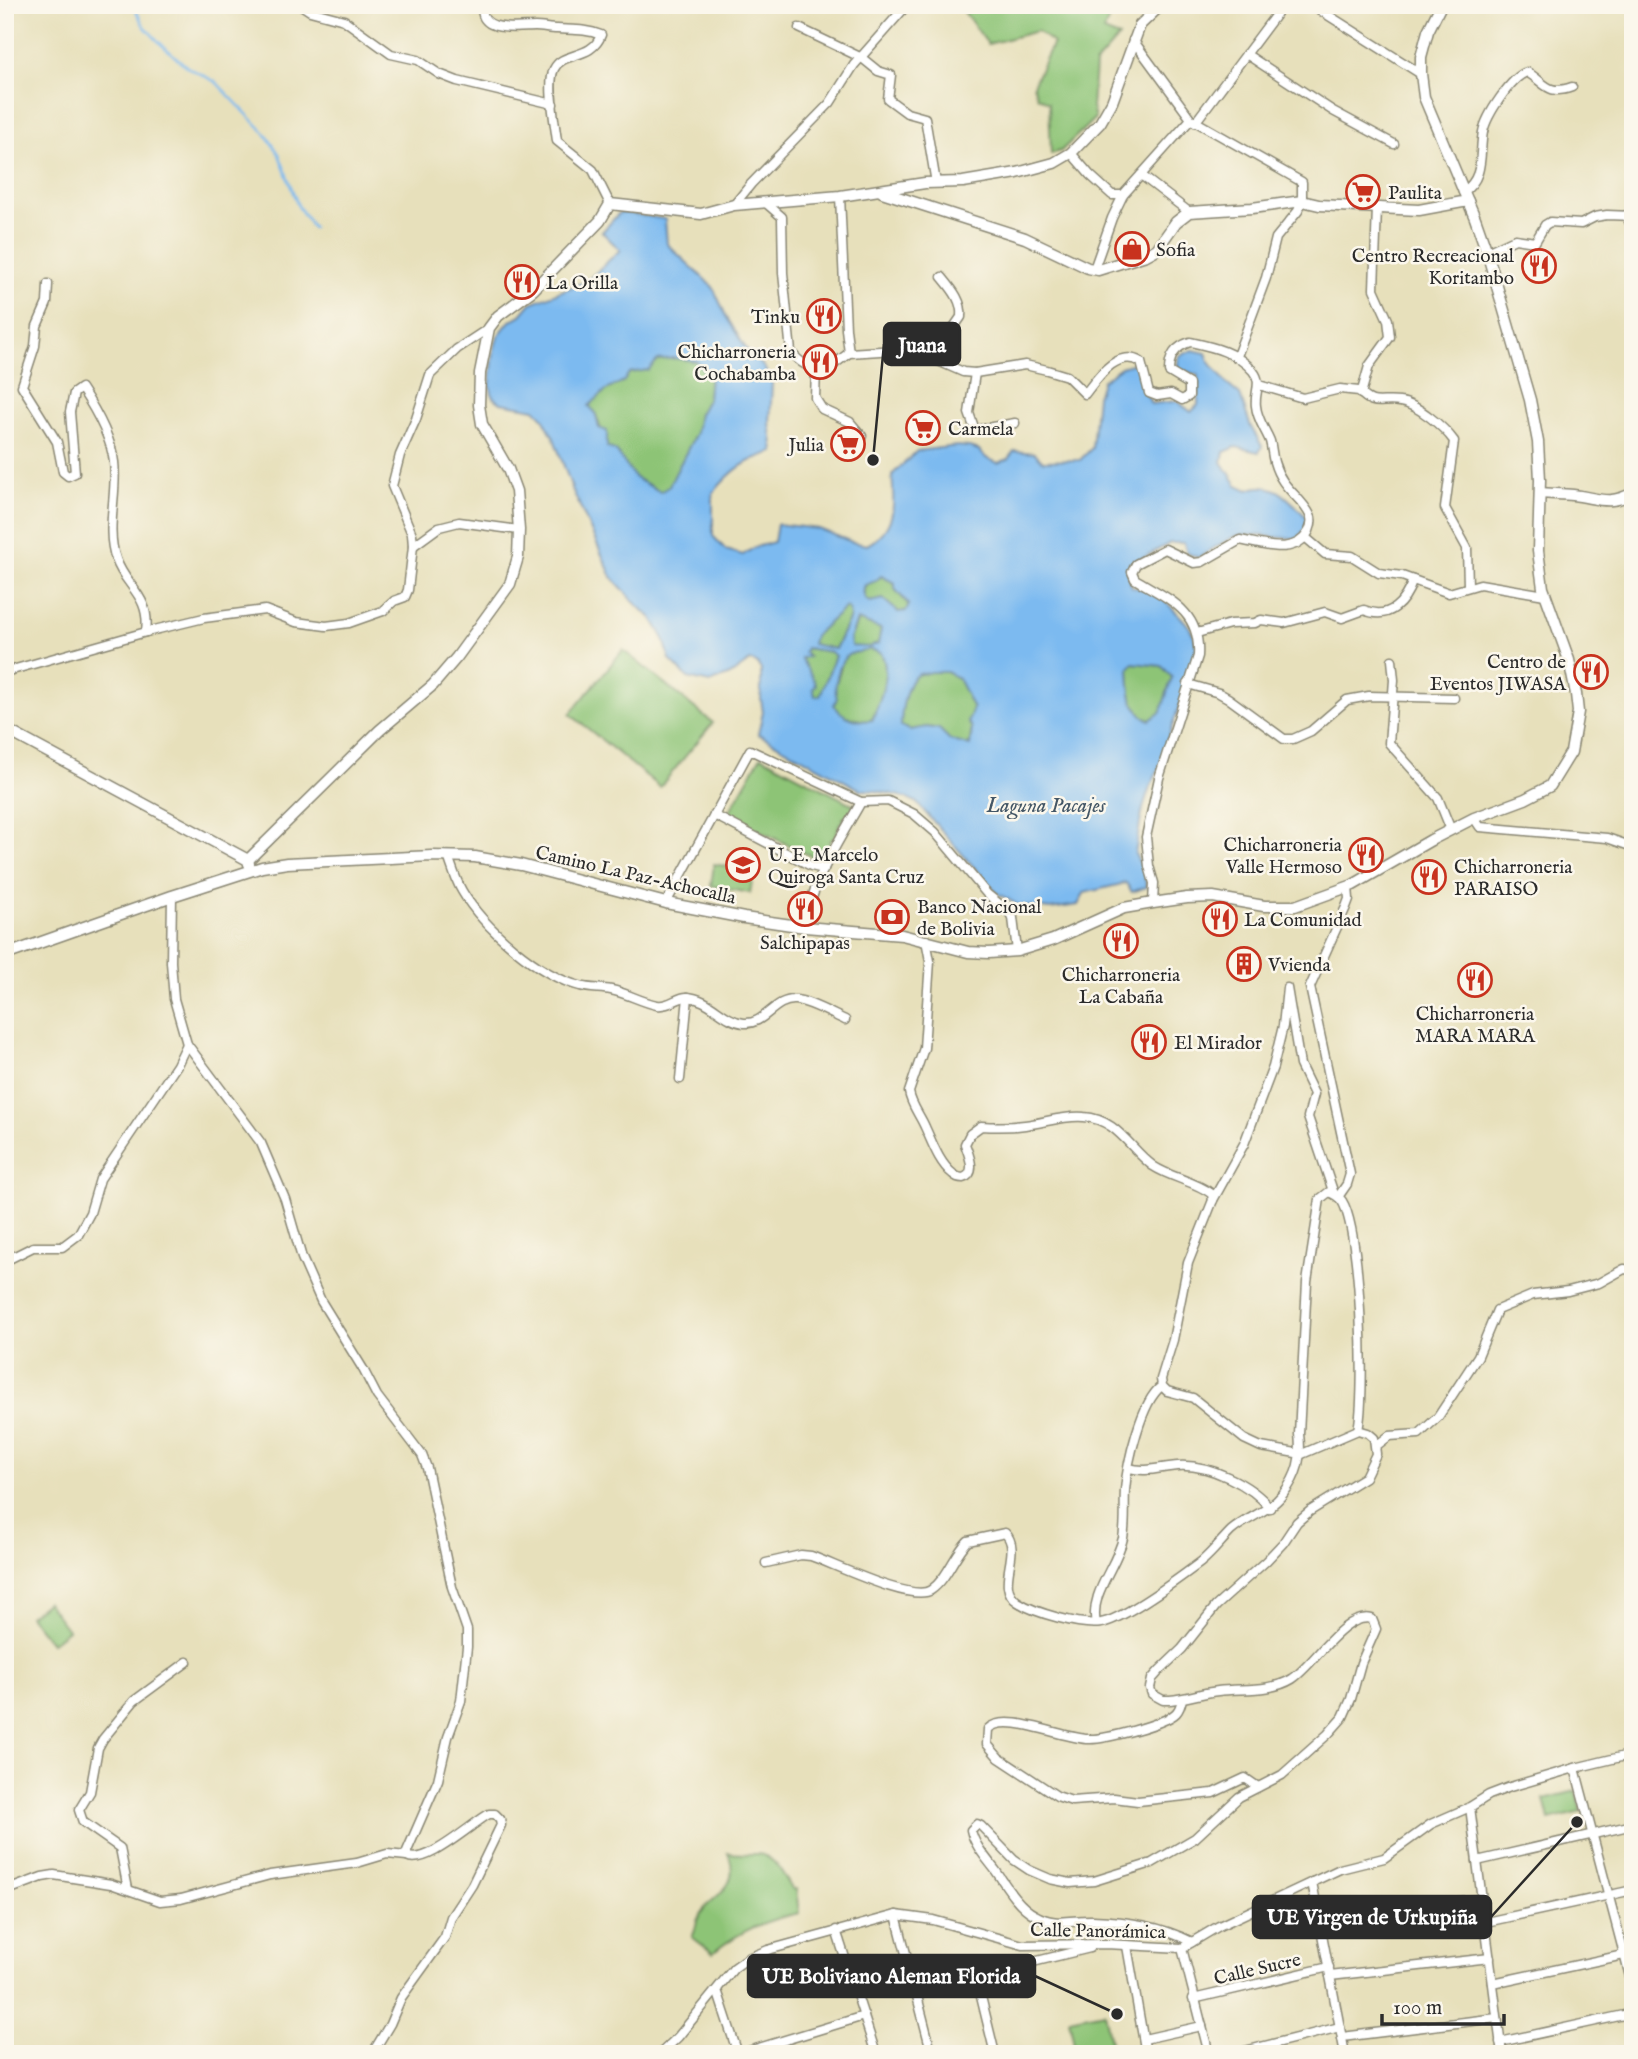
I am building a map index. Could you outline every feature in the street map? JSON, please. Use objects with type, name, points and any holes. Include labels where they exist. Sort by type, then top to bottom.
[{"type":"main road","points":[[5,729],[249,865],[380,730],[433,685],[510,584],[518,557],[516,491],[508,469],[482,424],[479,405],[480,373],[489,328],[498,316],[533,290],[591,230],[610,204],[701,214],[734,205],[840,197],[936,183],[963,182],[1017,173],[1054,163],[1071,153],[1100,124],[1112,102],[1140,25],[1161,5]]},
{"type":"main road","name":"Camino La Paz-Achocalla","points":[[5,955],[249,865],[448,856],[475,857],[521,865],[666,903],[744,918],[805,927],[902,934],[968,952],[1017,951],[1052,940],[1124,908],[1153,903],[1213,897],[1264,906],[1295,906],[1348,887],[1474,818],[1525,799],[1550,786],[1571,752],[1578,712],[1576,694],[1569,660],[1545,595],[1538,551],[1538,442],[1530,400],[1487,252],[1424,97],[1420,75],[1422,57],[1428,32],[1441,5]]},
{"type":"main road","points":[[882,191],[1025,238],[1098,270],[1157,249],[1176,222],[1188,212],[1252,208],[1302,201],[1319,205],[1419,210],[1465,197]]},
{"type":"main road","points":[[1540,494],[1573,495],[1607,502],[1633,493]]},
{"type":"street","points":[[301,5],[310,11],[344,20],[391,54],[418,60],[439,74],[457,81],[553,104]]},
{"type":"street","points":[[483,5],[485,19],[493,26],[520,30],[535,27],[589,30],[601,35],[590,51],[558,62],[552,71],[553,104],[557,141],[593,170],[610,204]]},
{"type":"street","points":[[734,205],[830,103],[854,65],[907,5]]},
{"type":"street","points":[[1191,119],[1195,122],[1198,120],[1283,5]]},
{"type":"street","points":[[1312,5],[1420,75]]},
{"type":"street","points":[[799,29],[862,58],[878,71],[891,75],[888,99],[907,113],[925,118],[936,183]]},
{"type":"street","points":[[1133,40],[1191,119],[1302,181],[1302,201],[1298,211],[1276,238],[1262,289],[1237,356]]},
{"type":"street","points":[[1246,54],[1333,111],[1394,144]]},
{"type":"street","points":[[1465,197],[1478,171],[1483,153],[1482,135],[1485,125],[1514,78],[1527,72],[1543,85],[1555,90],[1572,87]]},
{"type":"street","points":[[1094,269],[1111,218],[1123,195],[1191,119]]},
{"type":"street","points":[[1071,153],[1112,195],[1123,195]]},
{"type":"street","points":[[1141,174],[1188,212]]},
{"type":"street","points":[[840,197],[849,353]]},
{"type":"street","points":[[766,202],[782,217],[783,273],[791,352],[798,361],[816,370],[825,372],[849,353],[912,349],[963,372],[975,373],[1025,365],[1067,376],[1085,394],[1095,380],[1112,365],[1129,356],[1141,362],[1149,393],[1157,396],[1171,394],[1182,400],[1189,396],[1189,384],[1169,372],[1169,363],[1176,349],[1190,342],[1237,356],[1258,378],[1257,414],[1271,446],[1277,472],[1310,515],[1312,523],[1305,537],[1296,544],[1278,548],[1241,540],[1194,564],[1165,549],[1136,564],[1132,572],[1135,579],[1155,589],[1188,617],[1197,633],[1198,656],[1159,778],[1146,837],[1154,883],[1153,903]]},
{"type":"street","points":[[1362,394],[1369,366],[1390,337],[1388,320],[1374,289],[1377,208]]},
{"type":"street","points":[[1487,252],[1515,239],[1535,242],[1545,225],[1550,222],[1581,224],[1595,217],[1615,213],[1630,215],[1633,229]]},
{"type":"street","points":[[932,359],[961,317],[962,310],[954,292],[942,277]]},
{"type":"street","points":[[48,284],[47,303],[37,326],[35,346],[22,386],[57,442],[63,472],[68,475],[75,473],[70,412],[74,393],[81,388],[96,415],[109,441],[114,463],[112,545],[116,561],[138,592],[148,620],[146,632]]},
{"type":"street","points":[[5,672],[204,618],[265,610],[296,622],[326,626],[349,623],[383,611],[394,601],[405,597],[413,546],[412,534],[392,486],[400,455],[416,419],[430,375],[449,356],[489,328]]},
{"type":"street","points":[[816,370],[815,398],[822,409],[850,422],[862,436]]},
{"type":"street","points":[[975,373],[969,413],[975,430],[1015,423]]},
{"type":"street","points":[[1259,385],[1303,398],[1340,389],[1359,391],[1374,403],[1402,401],[1424,413],[1447,432],[1454,441],[1445,508],[1467,548],[1468,586]]},
{"type":"street","points":[[413,546],[439,527],[459,522],[519,530]]},
{"type":"street","points":[[1305,537],[1325,554],[1352,556],[1379,573],[1413,580],[1449,593],[1480,584],[1545,595]]},
{"type":"street","points":[[1197,633],[1230,624],[1255,623],[1261,620],[1284,623],[1325,611],[1342,618],[1364,610],[1374,614],[1388,612],[1400,606],[1408,596],[1413,580]]},
{"type":"street","points":[[1392,660],[1393,695],[1389,743],[1438,798],[1451,830]]},
{"type":"street","points":[[1188,684],[1228,698],[1284,739],[1293,739],[1311,731],[1347,700],[1368,695],[1454,698]]},
{"type":"street","points":[[666,903],[750,750],[861,802],[888,801],[914,814],[935,832],[987,894],[1007,909],[1013,918],[1017,951]]},
{"type":"street","points":[[805,927],[810,903],[824,869],[861,802]]},
{"type":"street","points":[[714,815],[811,866],[824,869]]},
{"type":"street","points":[[1474,818],[1480,827],[1607,838],[1633,847]]},
{"type":"street","points":[[448,856],[461,890],[511,947],[533,963],[577,986],[611,990],[658,1005],[688,997],[711,1004],[722,1014],[748,1024],[760,1020],[786,1001],[798,1000],[845,1020]]},
{"type":"street","points":[[1336,1196],[1347,1184],[1350,1174],[1310,987],[1349,899],[1348,887]]},
{"type":"street","points":[[172,895],[171,962],[174,999],[187,1044],[261,1143],[285,1199],[302,1258],[321,1301],[377,1396],[422,1455],[452,1587],[467,1630],[461,1701],[447,1737],[438,1780],[407,1856]]},
{"type":"street","points":[[926,940],[930,961],[923,1048],[909,1092],[930,1141],[951,1172],[959,1178],[970,1172],[972,1167],[965,1144],[975,1129],[981,1126],[1025,1125],[1082,1116],[1107,1123],[1120,1132],[1153,1166],[1204,1188],[1212,1194],[1213,1200]]},
{"type":"street","points":[[1192,1942],[1167,1930],[1127,1922],[1089,1919],[1049,1922],[1037,1916],[1027,1910],[1002,1880],[974,1839],[971,1830],[977,1824],[981,1826],[1014,1860],[1039,1875],[1070,1883],[1094,1881],[1152,1863],[1195,1838],[1239,1797],[1282,1775],[1343,1717],[1351,1699],[1361,1663],[1376,1629],[1372,1619],[1366,1617],[1350,1623],[1289,1681],[1256,1689],[1223,1690],[1182,1699],[1163,1700],[1152,1694],[1150,1688],[1152,1679],[1182,1649],[1216,1606],[1283,1543],[1297,1522],[1365,1477],[1376,1454],[1374,1437],[1358,1430],[1301,1454],[1261,1447],[1244,1439],[1193,1398],[1167,1391],[1162,1386],[1161,1379],[1173,1340],[1188,1263],[1213,1200],[1244,1144],[1273,1067],[1283,1026],[1287,988],[1300,1065],[1314,1094],[1308,1116],[1336,1196],[1346,1211],[1357,1275],[1362,1382],[1362,1414],[1358,1430]]},
{"type":"street","points":[[680,1079],[688,997]]},
{"type":"street","points":[[5,1261],[33,1247],[62,1247],[78,1235],[90,1213],[100,1179],[177,1065],[187,1044]]},
{"type":"street","points":[[766,1563],[801,1555],[811,1556],[903,1591],[921,1594],[931,1590],[968,1541],[1005,1533],[1011,1543],[1007,1586],[1010,1595],[1030,1608],[1073,1621],[1104,1622],[1126,1613],[1201,1562],[1232,1530],[1269,1508],[1282,1496],[1294,1478],[1301,1454],[1299,1434],[1307,1282],[1320,1199],[1329,1192],[1336,1196]]},
{"type":"street","points":[[1376,1446],[1390,1436],[1419,1434],[1438,1417],[1478,1356],[1497,1310],[1532,1295],[1568,1291],[1599,1283],[1624,1269],[1633,1270]]},
{"type":"street","points":[[1096,1623],[1095,1604],[1122,1541],[1125,1488],[1146,1406],[1151,1396],[1162,1386]]},
{"type":"street","points":[[1129,1468],[1201,1468],[1250,1491],[1269,1508]]},
{"type":"street","points":[[128,1889],[120,1848],[83,1822],[79,1810],[90,1792],[98,1748],[103,1739],[134,1701],[187,1662]]},
{"type":"street","points":[[1182,1699],[1177,1713],[1164,1721],[1107,1737],[1079,1739],[1036,1727],[998,1723],[988,1729],[987,1744],[999,1758],[1056,1796],[1072,1801],[1107,1798],[1138,1801],[1213,1793],[1245,1778],[1258,1787]]},
{"type":"street","name":"Calle Panorámica","points":[[660,2054],[734,1968],[748,1958],[768,1950],[896,1915],[933,1920],[1023,1945],[1106,1944],[1182,1948],[1219,1926],[1340,1869],[1384,1858],[1431,1824],[1510,1787],[1633,1755]]},
{"type":"street","points":[[1575,1768],[1628,1954],[1633,1988]]},
{"type":"street","points":[[1470,1807],[1502,2054]]},
{"type":"street","points":[[5,1891],[54,1875],[128,1889],[160,1901],[181,1899],[270,1875],[357,1863],[387,1853],[421,1858],[489,1814],[495,1814],[501,1825],[472,1885],[451,1917],[444,1937],[401,1998],[390,2024],[372,2054]]},
{"type":"street","points":[[1477,1861],[1633,1825]]},
{"type":"street","points":[[1312,1882],[1345,2054]]},
{"type":"street","points":[[1486,1922],[1633,1889]]},
{"type":"street","points":[[1318,1915],[1483,1899]]},
{"type":"street","points":[[896,1915],[932,2054]]},
{"type":"street","points":[[836,1930],[876,2054]]},
{"type":"street","points":[[917,1995],[976,1976],[1106,1944]]},
{"type":"street","points":[[1127,1946],[1146,2054]]},
{"type":"street","points":[[1182,1948],[1209,2054]]},
{"type":"street","points":[[1493,1983],[1628,1954]]},
{"type":"street","name":"Calle Sucre","points":[[1193,1999],[1329,1971],[1490,1958]]},
{"type":"street","points":[[976,1976],[995,2054]]},
{"type":"street","points":[[716,1990],[738,2054],[864,2016]]},
{"type":"street","points":[[1500,2042],[1633,2013]]},
{"type":"street","points":[[1233,2054],[1341,2032],[1497,2018]]},
{"type":"street","points":[[1144,2039],[1202,2026]]},
{"type":"green space","points":[[959,5],[1114,5],[1104,31],[1119,37],[1095,64],[1092,108],[1095,118],[1061,151],[1051,154],[1049,103],[1037,96],[1033,85],[1053,43],[1037,31],[988,44]]},
{"type":"green space","points":[[674,358],[696,361],[710,377],[708,398],[699,414],[696,433],[669,487],[661,492],[635,478],[616,451],[607,447],[595,412],[588,406],[606,390],[624,381],[629,373],[647,370],[658,360]]},
{"type":"green space","points":[[881,576],[895,583],[895,589],[909,605],[906,611],[898,612],[883,599],[870,602],[865,598],[865,586]]},
{"type":"green space","points":[[846,607],[850,609],[850,617],[835,649],[811,644],[814,636]]},
{"type":"green space","points":[[858,620],[882,629],[878,644],[851,647],[850,639]]},
{"type":"green space","points":[[806,648],[832,652],[835,656],[820,696],[815,696],[801,658],[808,656],[804,652]]},
{"type":"green space","points":[[870,649],[881,653],[885,669],[875,713],[872,720],[865,721],[843,716],[834,705],[834,690],[843,660],[849,654]]},
{"type":"green space","points":[[623,650],[713,723],[660,787],[570,714]]},
{"type":"green space","points":[[1133,663],[1162,666],[1172,677],[1161,712],[1150,720],[1134,705],[1129,668]]},
{"type":"green space","points":[[947,672],[958,678],[973,708],[968,722],[972,728],[969,746],[950,740],[939,729],[927,727],[910,730],[901,726],[910,683],[919,674]]},
{"type":"green space","points":[[761,756],[855,806],[852,814],[843,818],[844,821],[840,823],[836,835],[830,841],[830,853],[826,860],[821,861],[731,817],[729,812]]},
{"type":"green space","points":[[714,864],[754,871],[750,893],[711,886]]},
{"type":"green space","points":[[47,1602],[68,1630],[51,1643],[29,1616]]},
{"type":"green space","points":[[1576,1791],[1581,1812],[1549,1820],[1544,1799]]},
{"type":"green space","points":[[728,1853],[763,1855],[774,1862],[792,1889],[796,1889],[799,1913],[753,1927],[713,1953],[692,1937],[701,1912],[722,1892],[731,1877],[732,1866]]},
{"type":"green space","points":[[1104,2012],[1112,2052],[1076,2054],[1069,2019]]},
{"type":"water","name":"Laguna Pacajes","points":[[620,212],[665,219],[667,244],[713,287],[726,316],[746,349],[764,367],[772,383],[770,423],[774,452],[740,467],[713,493],[713,536],[726,550],[743,555],[755,547],[774,542],[777,524],[819,529],[867,545],[884,532],[892,515],[892,475],[917,451],[969,447],[979,450],[986,458],[998,463],[1008,459],[1014,451],[1035,453],[1043,461],[1080,460],[1092,448],[1097,396],[1103,380],[1121,367],[1134,363],[1141,368],[1143,386],[1151,404],[1177,401],[1191,412],[1198,405],[1198,375],[1177,369],[1179,356],[1193,350],[1206,353],[1228,385],[1240,395],[1251,427],[1262,446],[1259,452],[1236,447],[1224,452],[1222,462],[1237,485],[1248,490],[1257,487],[1274,489],[1307,518],[1305,529],[1298,538],[1237,536],[1199,558],[1187,553],[1184,543],[1170,543],[1132,564],[1129,577],[1132,587],[1157,592],[1189,626],[1198,654],[1169,735],[1164,757],[1141,815],[1135,854],[1145,872],[1146,887],[1132,892],[1126,883],[1084,893],[1078,905],[1050,909],[1018,905],[997,893],[916,802],[889,793],[861,790],[758,734],[763,712],[761,670],[757,663],[750,661],[730,675],[710,683],[688,678],[670,660],[664,639],[652,618],[612,577],[573,491],[553,436],[542,416],[535,409],[501,403],[493,397],[490,386],[498,336],[510,321],[521,315],[531,303],[587,281],[620,250],[602,232]],"holes":[[[674,358],[696,361],[710,377],[708,398],[699,414],[696,433],[669,486],[661,492],[635,478],[616,451],[607,447],[607,431],[599,428],[595,412],[589,406],[606,390],[624,381],[629,373],[648,370],[658,360]],[[881,576],[895,583],[895,589],[909,605],[906,611],[898,612],[883,599],[870,602],[865,599],[865,585]],[[846,607],[849,609],[850,618],[835,649],[812,644],[814,636]],[[857,620],[881,629],[878,644],[868,647],[851,646],[850,639]],[[806,648],[831,652],[835,656],[820,696],[815,696],[815,682],[801,658],[808,657],[804,652]],[[870,649],[881,653],[885,669],[878,704],[872,720],[867,721],[846,716],[834,705],[837,698],[836,682],[844,658]],[[1133,663],[1162,666],[1172,677],[1161,712],[1150,720],[1134,705],[1129,668]],[[947,672],[958,678],[973,708],[968,722],[972,728],[970,746],[950,740],[939,729],[927,727],[910,730],[901,726],[910,683],[919,674]]]},
{"type":"waterway","points":[[133,5],[144,26],[161,44],[187,67],[216,82],[265,133],[279,154],[298,206],[313,228]]},
{"type":"place","name":"Paulita","points":[[1363,192]]},
{"type":"place","name":"Sofia","points":[[1132,249]]},
{"type":"place","name":"Centro Recreacional Koritambo","points":[[1539,266]]},
{"type":"place","name":"La Orilla","points":[[522,282]]},
{"type":"place","name":"Tinku","points":[[824,316]]},
{"type":"place","name":"Chicharroneria Cochabamba","points":[[820,362]]},
{"type":"place","name":"Carmela","points":[[923,428]]},
{"type":"place","name":"Julia","points":[[848,444]]},
{"type":"place","name":"Juana","points":[[873,460]]},
{"type":"place","name":"Centro de Eventos JIWASA","points":[[1591,672]]},
{"type":"place","name":"Chicharroneria Valle Hermoso","points":[[1366,855]]},
{"type":"place","name":"U. E. Marcelo Quiroga Santa Cruz","points":[[743,865]]},
{"type":"place","name":"Chicharroneria PARAISO","points":[[1429,877]]},
{"type":"place","name":"Salchipapas","points":[[805,909]]},
{"type":"place","name":"Banco Nacional de Bolivia","points":[[892,917]]},
{"type":"place","name":"La Comunidad","points":[[1220,919]]},
{"type":"place","name":"Chicharroneria La Cabaña","points":[[1121,941]]},
{"type":"place","name":"Vvienda","points":[[1244,964]]},
{"type":"place","name":"Chicharroneria MARA MARA","points":[[1475,980]]},
{"type":"place","name":"El Mirador","points":[[1149,1042]]},
{"type":"place","name":"UE Virgen de Urkupiña","points":[[1577,1822]]},
{"type":"place","name":"UE Boliviano Aleman Florida","points":[[1117,2014]]}]
